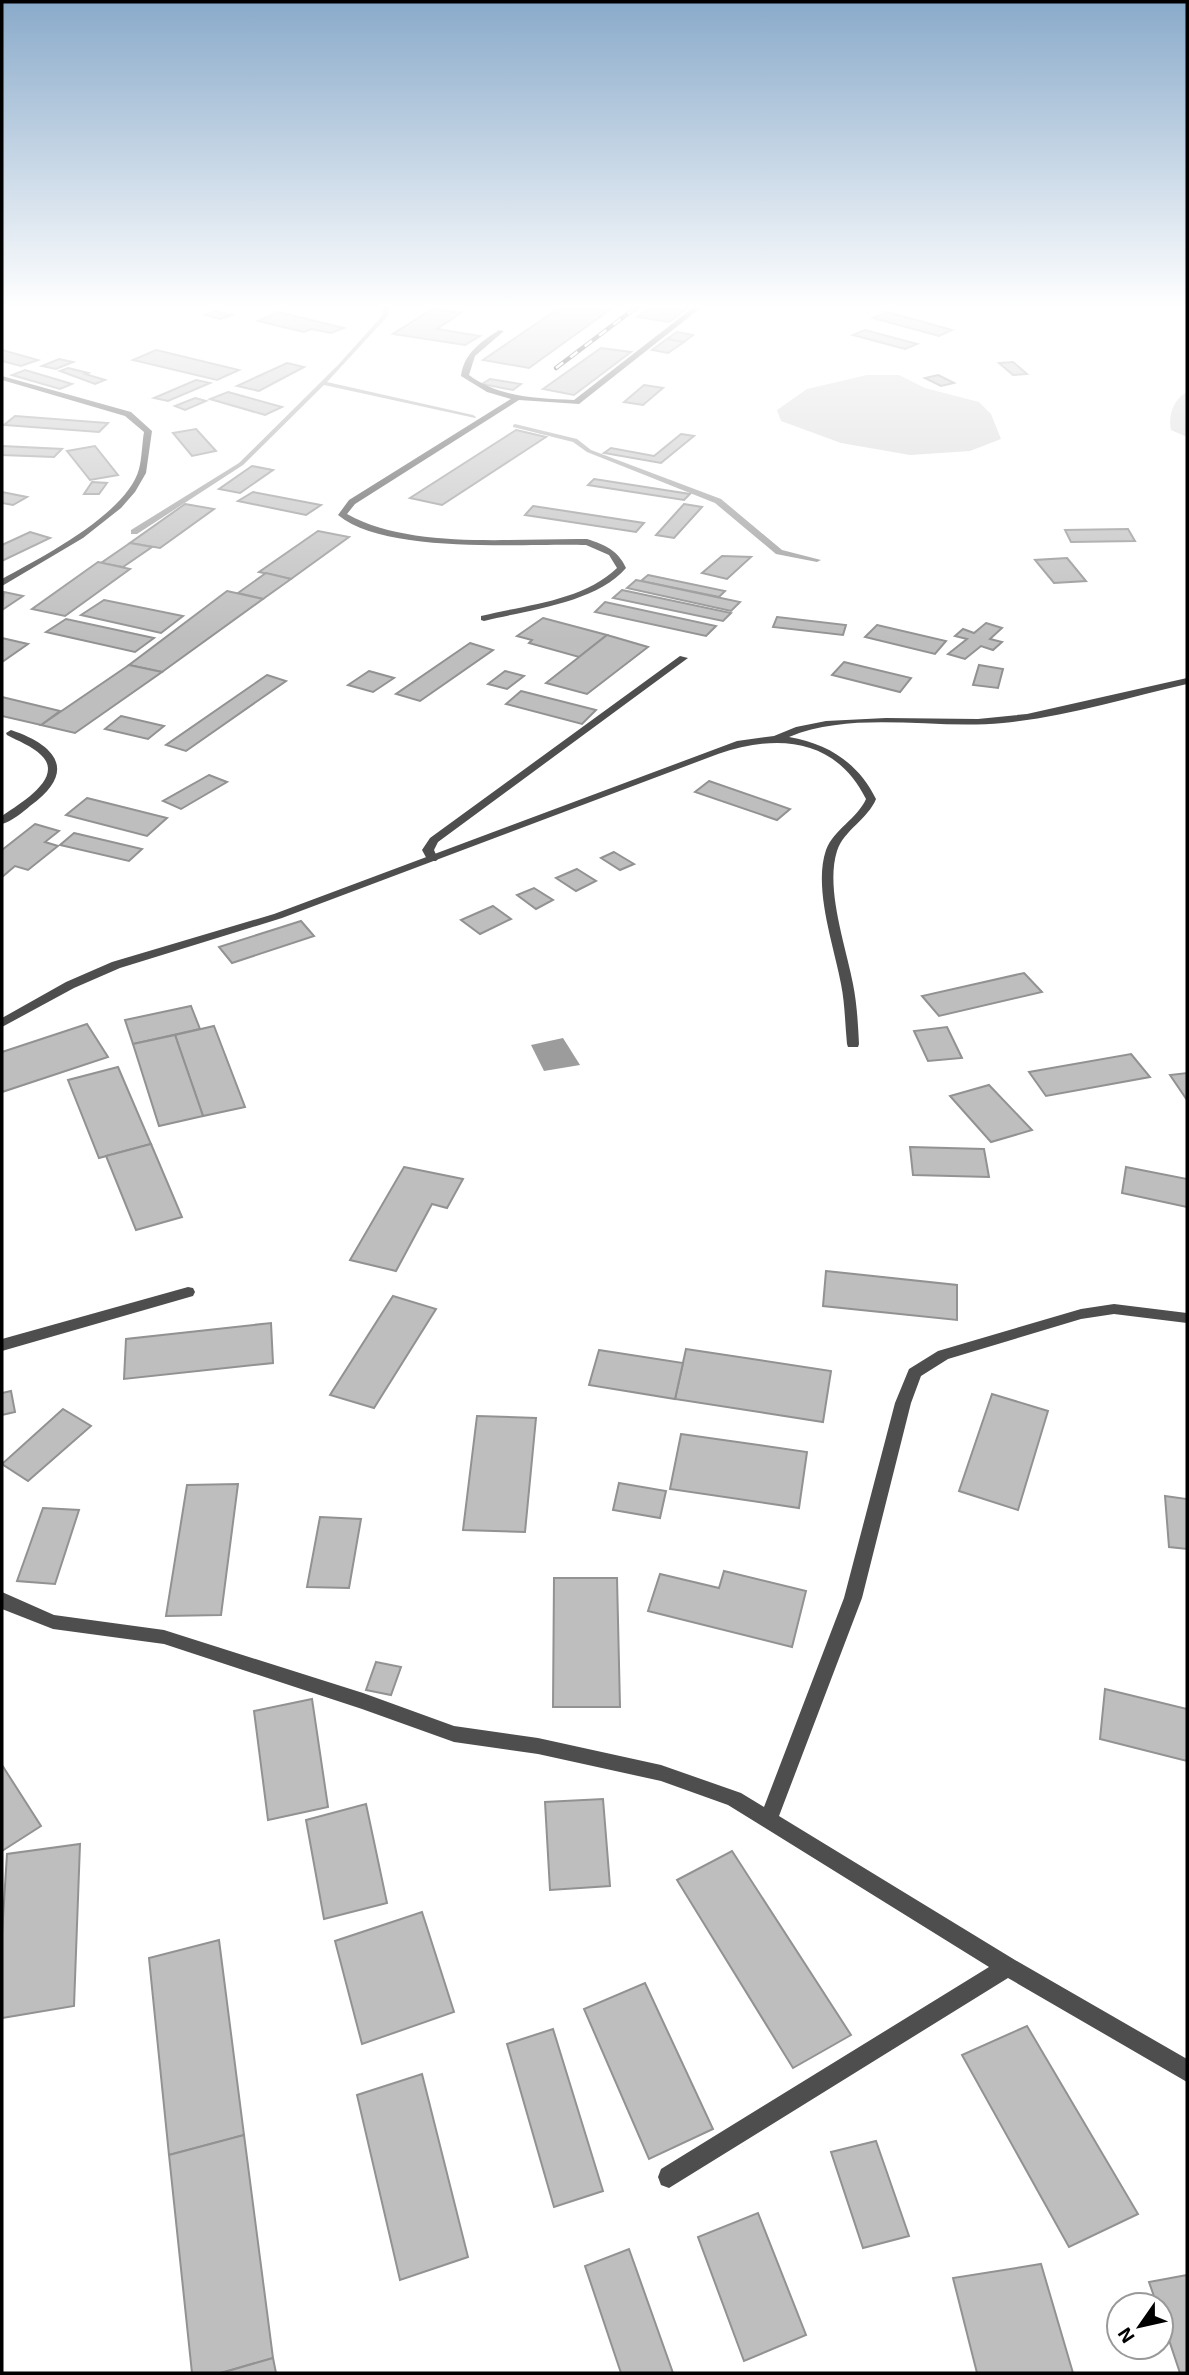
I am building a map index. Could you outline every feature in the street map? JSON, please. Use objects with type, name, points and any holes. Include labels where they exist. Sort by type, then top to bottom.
[{"type":"street","points":[[2,583],[77,540],[129,495],[146,465],[145,448],[148,438],[148,431],[131,417]]},
{"type":"street","points":[[484,618],[595,587],[618,573],[622,568],[619,560],[600,546],[587,542],[421,538],[370,530],[352,524],[342,516],[352,502],[487,417]]},
{"type":"street","points":[[432,859],[428,850],[434,840],[683,658]]},
{"type":"street","points":[[776,739],[791,731],[826,723],[1001,721],[1038,716],[1187,681]]},
{"type":"street","points":[[2,821],[41,791],[51,779],[54,768],[48,755],[11,733]]},
{"type":"street","points":[[2,1023],[70,985],[116,965],[278,916],[715,752],[747,742],[776,739],[798,742],[831,754],[865,783],[871,799],[867,811],[839,838],[828,865],[836,936],[848,985],[853,1044]]},
{"type":"street","points":[[2,1345],[188,1292]]},
{"type":"street","points":[[768,1820],[853,1598],[903,1403],[914,1373],[943,1355],[1081,1314],[1114,1309],[1187,1318]]},
{"type":"street","points":[[2,1599],[10,1605],[54,1622],[164,1637],[363,1701],[454,1734],[538,1746],[661,1773],[734,1799],[1008,1968],[1187,2071]]},
{"type":"street","points":[[669,2177],[1008,1968]]},
{"type":"shaded area","points":[[779,417],[992,417],[1001,439],[970,451],[910,455],[841,443],[781,421]]},
{"type":"shaded area","points":[[1171,417],[1187,417],[1187,437],[1171,430]]},
{"type":"shaded area","points":[[563,1038],[580,1065],[544,1071],[531,1045]]},
{"type":"building","points":[[14,417],[108,423],[99,432],[4,425]]},
{"type":"building","points":[[196,429],[216,451],[192,456],[173,433]]},
{"type":"building","points":[[516,430],[546,437],[442,505],[410,498]]},
{"type":"building","points":[[681,434],[694,436],[661,463],[604,453],[611,448],[654,456]]},
{"type":"building","points":[[2,446],[62,449],[54,457],[2,455]]},
{"type":"building","points":[[95,446],[118,475],[90,480],[67,451]]},
{"type":"building","points":[[252,466],[273,470],[240,493],[219,489]]},
{"type":"building","points":[[594,479],[690,494],[684,500],[588,485]]},
{"type":"building","points":[[92,482],[107,483],[99,494],[84,494]]},
{"type":"building","points":[[2,492],[27,497],[13,505],[2,503]]},
{"type":"building","points":[[253,492],[321,505],[306,515],[238,501]]},
{"type":"building","points":[[185,504],[214,509],[160,548],[130,543]]},
{"type":"building","points":[[684,504],[702,507],[674,538],[656,535]]},
{"type":"building","points":[[533,506],[644,523],[636,532],[525,515]]},
{"type":"building","points":[[1128,529],[1135,541],[1071,542],[1065,530]]},
{"type":"building","points":[[318,531],[349,537],[291,579],[259,572]]},
{"type":"building","points":[[30,532],[50,538],[2,561],[2,545]]},
{"type":"building","points":[[130,543],[152,547],[123,567],[101,563]]},
{"type":"building","points":[[722,556],[751,557],[727,579],[702,573]]},
{"type":"building","points":[[1067,558],[1086,581],[1054,583],[1035,560]]},
{"type":"building","points":[[98,562],[130,569],[65,616],[32,609]]},
{"type":"building","points":[[266,573],[291,579],[263,599],[238,593]]},
{"type":"building","points":[[648,575],[725,591],[719,597],[641,581]]},
{"type":"building","points":[[636,580],[740,602],[731,611],[627,588]]},
{"type":"building","points":[[622,590],[731,613],[723,621],[613,598]]},
{"type":"building","points":[[227,591],[263,599],[162,672],[129,665]]},
{"type":"building","points":[[4,592],[23,596],[2,610]]},
{"type":"building","points":[[104,600],[183,616],[161,633],[81,615]]},
{"type":"building","points":[[605,602],[716,626],[706,636],[595,612]]},
{"type":"building","points":[[777,617],[846,625],[843,635],[773,627]]},
{"type":"building","points":[[543,618],[607,635],[579,657],[529,643],[532,640],[517,636]]},
{"type":"building","points":[[66,619],[154,638],[135,652],[46,632]]},
{"type":"building","points":[[986,623],[1002,628],[990,639],[1002,642],[993,650],[981,646],[965,659],[948,654],[967,639],[955,636],[963,629],[974,633]]},
{"type":"building","points":[[877,625],[946,641],[935,654],[865,637]]},
{"type":"building","points":[[607,635],[648,647],[587,694],[546,683]]},
{"type":"building","points":[[2,638],[28,644],[2,662]]},
{"type":"building","points":[[470,643],[493,650],[420,701],[396,694]]},
{"type":"building","points":[[844,662],[911,678],[900,692],[832,675]]},
{"type":"building","points":[[129,665],[162,672],[75,733],[41,725]]},
{"type":"building","points":[[979,665],[1003,669],[998,688],[973,685]]},
{"type":"building","points":[[369,671],[394,678],[373,692],[348,685]]},
{"type":"building","points":[[505,671],[524,676],[507,689],[488,684]]},
{"type":"building","points":[[267,675],[286,681],[186,751],[166,745]]},
{"type":"building","points":[[521,691],[596,710],[582,724],[506,704]]},
{"type":"building","points":[[2,697],[60,711],[41,725],[2,716]]},
{"type":"building","points":[[121,716],[164,726],[148,739],[105,729]]},
{"type":"building","points":[[209,775],[227,782],[181,809],[163,801]]},
{"type":"building","points":[[709,781],[790,809],[777,820],[695,792]]},
{"type":"building","points":[[87,798],[167,818],[147,836],[66,815]]},
{"type":"building","points":[[35,824],[59,831],[45,842],[58,846],[28,870],[15,866],[2,877],[2,850]]},
{"type":"building","points":[[74,833],[142,849],[129,861],[60,845]]},
{"type":"building","points":[[614,852],[634,864],[620,870],[601,858]]},
{"type":"building","points":[[577,869],[596,881],[576,891],[556,878]]},
{"type":"building","points":[[534,888],[553,900],[536,909],[517,895]]},
{"type":"building","points":[[493,906],[511,919],[480,934],[461,920]]},
{"type":"building","points":[[301,921],[314,936],[232,963],[219,947]]},
{"type":"building","points":[[1024,973],[1042,992],[939,1016],[922,996]]},
{"type":"building","points":[[191,1006],[200,1029],[133,1044],[125,1020]]},
{"type":"building","points":[[87,1024],[108,1057],[2,1092],[2,1052]]},
{"type":"building","points":[[214,1026],[245,1107],[203,1116],[175,1035]]},
{"type":"building","points":[[947,1027],[962,1058],[928,1061],[914,1031]]},
{"type":"building","points":[[175,1035],[203,1116],[159,1126],[133,1044]]},
{"type":"building","points":[[1131,1054],[1150,1077],[1046,1096],[1029,1072]]},
{"type":"building","points":[[118,1067],[151,1144],[99,1158],[68,1080]]},
{"type":"building","points":[[1187,1073],[1187,1100],[1170,1075]]},
{"type":"building","points":[[989,1085],[1032,1130],[991,1142],[950,1096]]},
{"type":"building","points":[[151,1144],[182,1217],[136,1230],[106,1156]]},
{"type":"building","points":[[910,1147],[984,1149],[989,1177],[913,1175]]},
{"type":"building","points":[[404,1167],[463,1179],[447,1208],[432,1204],[396,1271],[350,1260]]},
{"type":"building","points":[[1126,1167],[1187,1179],[1187,1207],[1122,1193]]},
{"type":"building","points":[[826,1271],[957,1285],[957,1320],[823,1306]]},
{"type":"building","points":[[393,1296],[436,1309],[374,1408],[330,1395]]},
{"type":"building","points":[[271,1323],[273,1363],[124,1379],[126,1339]]},
{"type":"building","points":[[686,1349],[831,1371],[823,1422],[675,1399]]},
{"type":"building","points":[[599,1350],[683,1363],[675,1399],[589,1385]]},
{"type":"building","points":[[11,1391],[15,1412],[2,1415],[2,1393]]},
{"type":"building","points":[[992,1394],[1048,1411],[1018,1510],[959,1491]]},
{"type":"building","points":[[63,1409],[91,1426],[28,1481],[2,1464]]},
{"type":"building","points":[[477,1416],[536,1418],[525,1532],[463,1530]]},
{"type":"building","points":[[681,1434],[807,1452],[799,1508],[670,1489]]},
{"type":"building","points":[[619,1483],[666,1491],[660,1518],[613,1510]]},
{"type":"building","points":[[238,1484],[221,1615],[166,1616],[187,1485]]},
{"type":"building","points":[[1165,1496],[1187,1499],[1187,1549],[1169,1547]]},
{"type":"building","points":[[43,1508],[79,1510],[55,1584],[17,1581]]},
{"type":"building","points":[[320,1517],[361,1519],[349,1588],[307,1587]]},
{"type":"building","points":[[724,1571],[806,1591],[792,1647],[648,1611],[660,1574],[719,1588]]},
{"type":"building","points":[[554,1578],[617,1578],[620,1707],[553,1707]]},
{"type":"building","points":[[376,1662],[401,1667],[391,1695],[366,1690]]},
{"type":"building","points":[[1105,1689],[1187,1709],[1187,1761],[1100,1739]]},
{"type":"building","points":[[312,1699],[328,1807],[268,1820],[254,1711]]},
{"type":"building","points":[[2,1765],[41,1826],[2,1851]]},
{"type":"building","points":[[603,1799],[610,1886],[550,1890],[545,1802]]},
{"type":"building","points":[[366,1804],[387,1903],[324,1919],[306,1820]]},
{"type":"building","points":[[80,1844],[74,2006],[2,2018],[2,1934],[7,1854]]},
{"type":"building","points":[[732,1851],[851,2035],[793,2068],[677,1880]]},
{"type":"building","points":[[422,1912],[454,2012],[362,2044],[335,1941]]},
{"type":"building","points":[[219,1940],[244,2135],[169,2155],[149,1958]]},
{"type":"building","points":[[645,1983],[713,2129],[649,2159],[584,2009]]},
{"type":"building","points":[[1027,2026],[1138,2214],[1069,2247],[962,2055]]},
{"type":"building","points":[[553,2029],[603,2191],[554,2207],[507,2044]]},
{"type":"building","points":[[422,2074],[468,2257],[400,2280],[357,2095]]},
{"type":"building","points":[[244,2135],[273,2358],[221,2373],[192,2373],[169,2155]]},
{"type":"building","points":[[876,2141],[909,2236],[863,2248],[831,2152]]},
{"type":"building","points":[[758,2213],[806,2335],[744,2361],[698,2237]]},
{"type":"building","points":[[629,2249],[673,2373],[621,2373],[585,2266]]},
{"type":"building","points":[[1041,2264],[1073,2373],[977,2373],[953,2278]]},
{"type":"building","points":[[1187,2275],[1187,2373],[1180,2373],[1175,2358],[1175,2291],[1152,2291],[1149,2282]]},
{"type":"building","points":[[273,2358],[276,2373],[221,2373]]},
{"type":"waterway","points":[[134,532],[241,464],[289,417]]},
{"type":"waterway","points":[[515,426],[575,440],[589,451],[718,501],[779,552],[817,560]]}]
